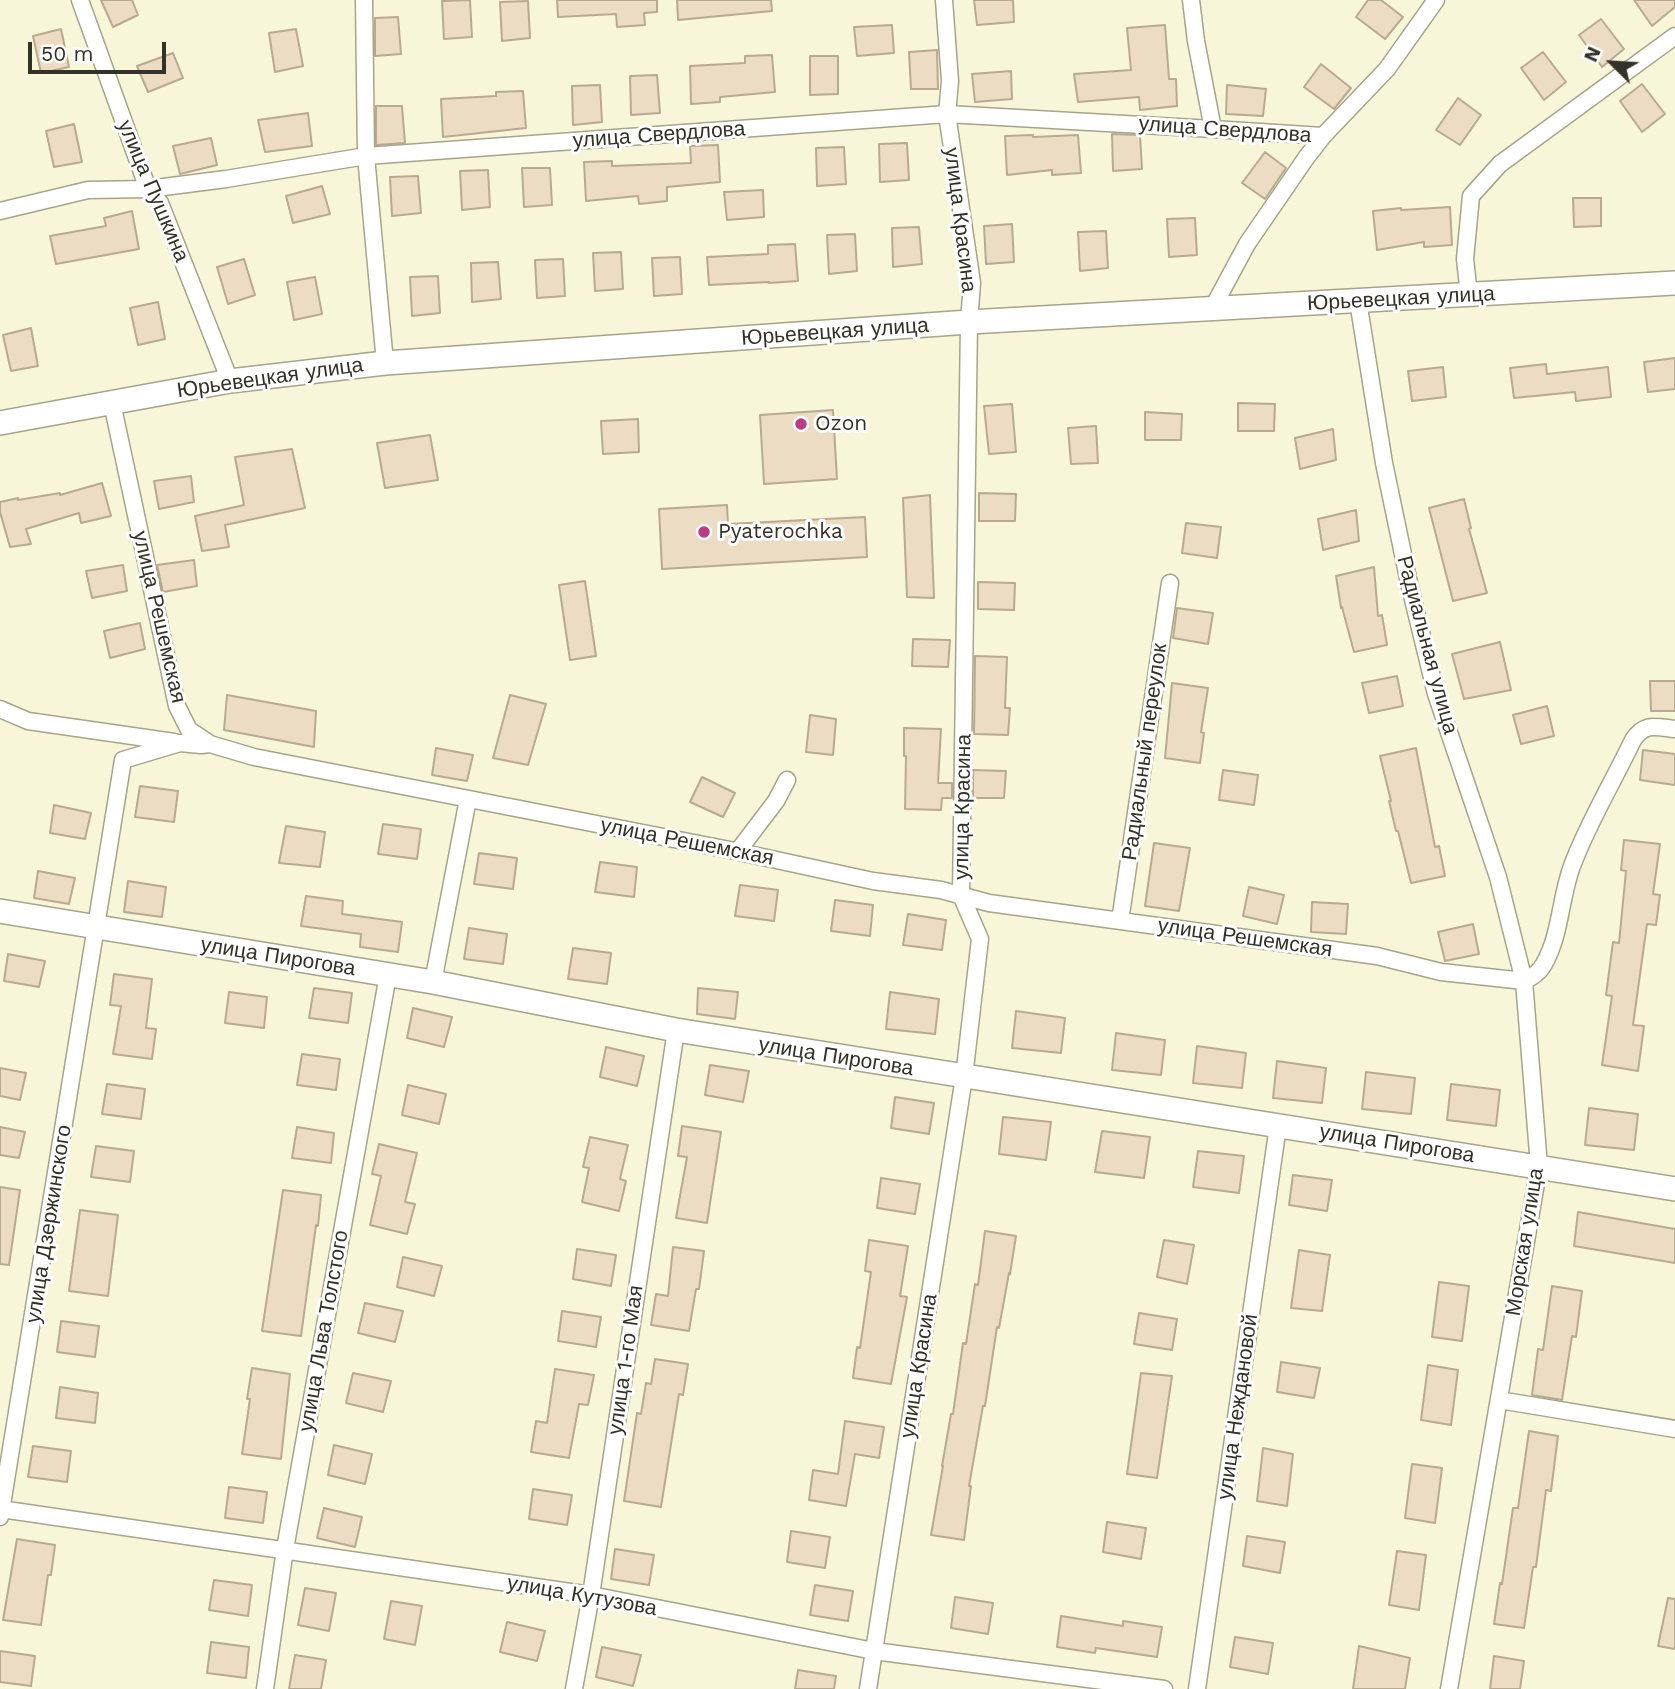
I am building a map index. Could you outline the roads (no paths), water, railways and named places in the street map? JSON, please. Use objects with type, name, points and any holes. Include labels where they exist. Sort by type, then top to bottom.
[{"type":"street","name":"улица Пушкина","points":[[80,0],[148,189],[160,203],[230,381]]},
{"type":"street","points":[[363,0],[366,156],[384,363]]},
{"type":"street","name":"улица Красина","points":[[868,1689],[964,1077],[979,939],[961,895],[969,322],[972,283],[947,114],[950,81],[944,0]]},
{"type":"street","points":[[1191,0],[1213,128]]},
{"type":"street","points":[[1212,309],[1247,244],[1306,158],[1323,136],[1387,69],[1436,0]]},
{"type":"street","points":[[1469,295],[1465,259],[1471,196],[1500,164],[1675,36]]},
{"type":"street","name":"улица Свердлова","points":[[0,211],[88,190],[148,189],[366,156],[947,114],[1323,136]]},
{"type":"street","name":"Юрьевецкая улица","points":[[0,423],[230,381],[384,363],[969,322],[1675,283]]},
{"type":"street","name":"Радиальная улица","points":[[1358,302],[1384,463],[1436,694],[1498,877],[1524,981]]},
{"type":"street","name":"улица Решемская","points":[[112,403],[177,706],[189,730],[210,744],[254,758],[738,851],[873,881],[941,890],[989,903],[1377,956],[1441,972],[1524,981]]},
{"type":"street","name":"Радиальный переулок","points":[[1119,921],[1170,583]]},
{"type":"street","points":[[0,709],[28,721],[180,743],[210,744]]},
{"type":"street","points":[[1524,981],[1537,974],[1544,965],[1555,937],[1572,865],[1633,740],[1639,731],[1651,726],[1675,729]]},
{"type":"street","name":"улица Дзержинского","points":[[1,1512],[123,760],[180,743]]},
{"type":"street","points":[[738,851],[776,801],[787,780]]},
{"type":"street","points":[[433,982],[468,799]]},
{"type":"street","name":"улица Пирогова","points":[[0,911],[433,982],[676,1030],[1675,1189]]},
{"type":"street","name":"улица Льва Толстого","points":[[265,1689],[285,1549],[388,975]]},
{"type":"street","name":"Морская улица","points":[[1449,1689],[1539,1166],[1524,981]]},
{"type":"street","name":"улица 1-го Мая","points":[[574,1689],[591,1595],[676,1030]]},
{"type":"street","name":"улица Неждановой","points":[[1198,1689],[1278,1126]]},
{"type":"street","points":[[1499,1399],[1675,1429]]},
{"type":"street","name":"улица Кутузова","points":[[1,1512],[285,1549],[591,1595],[874,1651],[1164,1689]]},
{"type":"place","name":"Ozon","points":[[801,424]]},
{"type":"place","name":"Pyaterochka","points":[[704,532]]}]
